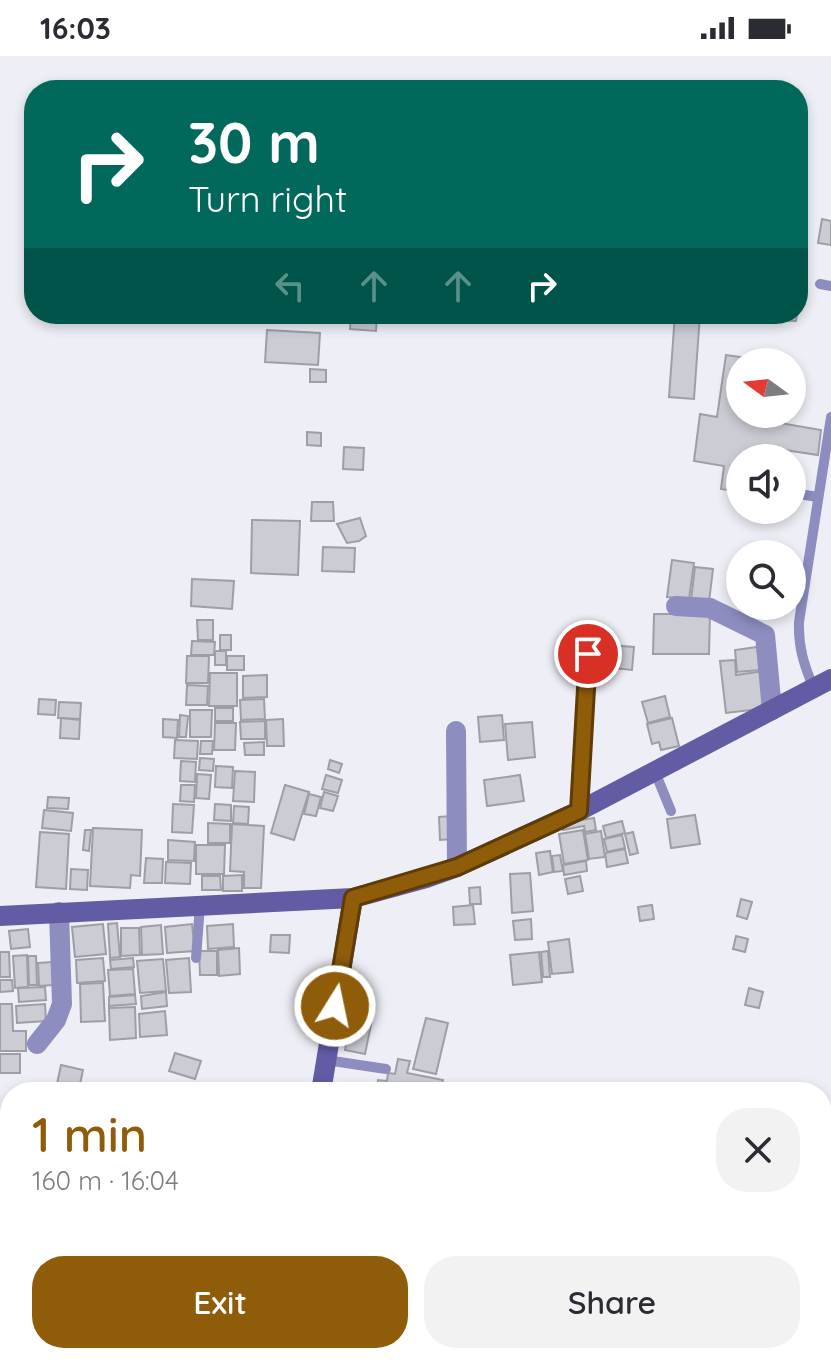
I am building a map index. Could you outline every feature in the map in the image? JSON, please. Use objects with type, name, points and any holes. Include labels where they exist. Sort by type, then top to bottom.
[{"type":"street","points":[[676,606],[710,608],[765,635],[772,710]]},
{"type":"street","points":[[0,916],[353,898],[457,867],[579,811],[822,684]]},
{"type":"street","points":[[456,731],[457,867]]},
{"type":"street","points":[[323,1082],[353,898]]},
{"type":"street","points":[[37,1044],[56,1020],[62,1004],[59,912]]},
{"type":"lane","points":[[822,684],[802,658],[799,632],[831,417]]},
{"type":"lane","points":[[806,495],[818,497]]},
{"type":"lane","points":[[579,811],[588,654]]},
{"type":"lane","points":[[655,772],[671,811]]},
{"type":"lane","points":[[196,958],[200,905]]},
{"type":"lane","points":[[326,1060],[386,1069]]},
{"type":"building","points":[[822,219],[831,221],[831,245],[818,243]]},
{"type":"building","points":[[350,324],[376,324],[376,331],[350,329]]},
{"type":"building","points":[[674,324],[699,324],[694,399],[669,397]]},
{"type":"building","points":[[267,330],[320,333],[318,365],[265,362]]},
{"type":"building","points":[[726,355],[726,428],[821,430],[818,455],[806,453],[806,444],[726,444],[726,490],[721,489],[724,466],[694,461],[700,414],[717,417]]},
{"type":"building","points":[[310,369],[326,370],[326,382],[310,382]]},
{"type":"building","points":[[307,432],[321,433],[321,446],[307,445]]},
{"type":"building","points":[[344,447],[364,448],[363,470],[343,469]]},
{"type":"building","points":[[312,502],[333,502],[334,521],[311,521]]},
{"type":"building","points":[[360,518],[366,536],[347,543],[337,524]]},
{"type":"building","points":[[252,520],[300,521],[298,575],[251,573]]},
{"type":"building","points":[[323,547],[355,548],[354,572],[322,571]]},
{"type":"building","points":[[672,560],[694,563],[689,599],[667,597]]},
{"type":"building","points":[[695,567],[713,569],[709,602],[691,600]]},
{"type":"building","points":[[192,579],[234,581],[232,609],[191,606]]},
{"type":"building","points":[[654,614],[710,614],[709,654],[653,654]]},
{"type":"building","points":[[197,620],[213,620],[213,640],[198,640]]},
{"type":"building","points":[[220,635],[231,635],[231,650],[220,650]]},
{"type":"building","points":[[192,641],[215,642],[214,655],[191,655]]},
{"type":"building","points":[[596,644],[634,647],[632,670],[594,666]]},
{"type":"building","points":[[757,647],[760,670],[737,672],[735,650]]},
{"type":"building","points":[[215,651],[226,651],[226,665],[215,665]]},
{"type":"building","points":[[187,656],[209,656],[208,683],[186,683]]},
{"type":"building","points":[[227,656],[244,656],[244,670],[227,670]]},
{"type":"building","points":[[735,660],[736,675],[764,671],[768,708],[726,713],[720,661]]},
{"type":"building","points":[[210,673],[237,673],[237,706],[209,706]]},
{"type":"building","points":[[267,675],[267,697],[243,698],[243,676]]},
{"type":"building","points":[[187,685],[208,686],[207,705],[186,705]]},
{"type":"building","points":[[665,696],[670,717],[648,723],[642,702]]},
{"type":"building","points":[[39,699],[56,700],[55,715],[38,714]]},
{"type":"building","points":[[264,699],[265,719],[241,720],[240,700]]},
{"type":"building","points":[[59,702],[81,703],[80,719],[58,718]]},
{"type":"building","points":[[215,708],[233,708],[233,721],[215,721]]},
{"type":"building","points":[[190,710],[212,710],[211,737],[190,737]]},
{"type":"building","points":[[180,715],[188,716],[186,737],[179,737]]},
{"type":"building","points":[[502,715],[504,740],[480,742],[478,717]]},
{"type":"building","points":[[61,718],[80,720],[79,739],[60,738]]},
{"type":"building","points":[[672,718],[679,746],[661,750],[659,742],[652,744],[647,724]]},
{"type":"building","points":[[163,719],[178,720],[177,738],[163,737]]},
{"type":"building","points":[[283,719],[284,746],[267,746],[266,720]]},
{"type":"building","points":[[265,721],[265,739],[241,739],[240,722]]},
{"type":"building","points":[[532,722],[535,757],[508,760],[505,724]]},
{"type":"building","points":[[215,723],[236,723],[235,750],[214,750]]},
{"type":"building","points":[[175,740],[198,741],[197,759],[174,758]]},
{"type":"building","points":[[201,741],[213,741],[212,754],[200,754]]},
{"type":"building","points":[[264,742],[264,755],[245,755],[244,743]]},
{"type":"building","points":[[200,758],[214,759],[213,771],[199,770]]},
{"type":"building","points":[[330,760],[342,764],[339,773],[328,769]]},
{"type":"building","points":[[181,761],[196,762],[195,782],[180,781]]},
{"type":"building","points":[[216,766],[233,767],[232,788],[215,787]]},
{"type":"building","points":[[235,771],[255,772],[254,802],[233,801]]},
{"type":"building","points":[[197,774],[211,775],[209,799],[196,798]]},
{"type":"building","points":[[326,775],[342,780],[338,793],[322,789]]},
{"type":"building","points":[[520,775],[524,801],[487,806],[484,780]]},
{"type":"building","points":[[181,785],[195,785],[194,802],[180,801]]},
{"type":"building","points":[[285,785],[309,792],[294,840],[271,833]]},
{"type":"building","points":[[324,792],[338,796],[333,811],[320,808]]},
{"type":"building","points":[[309,794],[321,797],[316,816],[304,814]]},
{"type":"building","points":[[48,797],[69,798],[68,809],[47,808]]},
{"type":"building","points":[[173,804],[194,805],[192,833],[172,832]]},
{"type":"building","points":[[215,804],[231,805],[231,821],[214,820]]},
{"type":"building","points":[[234,806],[249,807],[248,824],[233,823]]},
{"type":"building","points":[[44,810],[73,813],[71,831],[42,828]]},
{"type":"building","points":[[695,815],[700,844],[671,848],[667,819]]},
{"type":"building","points":[[451,816],[452,839],[440,840],[439,817]]},
{"type":"building","points":[[594,818],[596,830],[585,832],[584,826],[563,830],[562,823]]},
{"type":"building","points":[[622,821],[625,833],[606,838],[603,826]]},
{"type":"building","points":[[208,823],[230,824],[230,843],[208,843]]},
{"type":"building","points":[[232,824],[264,826],[261,888],[244,888],[244,872],[230,871]]},
{"type":"building","points":[[93,828],[142,830],[140,876],[131,875],[130,888],[90,886]]},
{"type":"building","points":[[85,830],[91,830],[89,851],[83,850]]},
{"type":"building","points":[[583,830],[588,860],[564,864],[559,834]]},
{"type":"building","points":[[601,831],[605,857],[589,859],[585,834]]},
{"type":"building","points":[[40,832],[69,834],[66,889],[36,887]]},
{"type":"building","points":[[633,832],[638,853],[630,855],[625,834]]},
{"type":"building","points":[[622,835],[625,848],[607,852],[604,839]]},
{"type":"building","points":[[168,840],[195,842],[194,861],[168,860]]},
{"type":"building","points":[[196,845],[225,845],[224,874],[196,874]]},
{"type":"building","points":[[625,849],[628,863],[607,867],[605,853]]},
{"type":"building","points":[[550,851],[553,872],[539,875],[536,853]]},
{"type":"building","points":[[560,855],[563,871],[554,872],[552,856]]},
{"type":"building","points":[[146,858],[163,859],[162,883],[144,883]]},
{"type":"building","points":[[586,861],[587,871],[564,875],[563,865]]},
{"type":"building","points":[[166,862],[191,863],[190,884],[165,883]]},
{"type":"building","points":[[71,869],[88,870],[87,890],[70,889]]},
{"type":"building","points":[[530,873],[533,911],[512,913],[510,874]]},
{"type":"building","points":[[242,875],[242,891],[223,891],[223,876]]},
{"type":"building","points":[[202,876],[220,876],[221,890],[202,890]]},
{"type":"building","points":[[580,876],[583,891],[568,894],[565,879]]},
{"type":"building","points":[[480,887],[481,904],[470,904],[469,888]]},
{"type":"building","points":[[741,899],[752,902],[747,919],[737,916]]},
{"type":"building","points":[[473,905],[475,924],[454,925],[453,907]]},
{"type":"building","points":[[652,905],[654,919],[640,921],[638,907]]},
{"type":"building","points":[[531,919],[532,939],[515,940],[513,921]]},
{"type":"building","points":[[117,923],[120,957],[110,958],[108,924]]},
{"type":"building","points":[[103,924],[106,954],[75,957],[72,927]]},
{"type":"building","points":[[192,924],[195,951],[167,953],[165,927]]},
{"type":"building","points":[[233,924],[234,947],[208,949],[207,926]]},
{"type":"building","points":[[161,925],[163,954],[142,955],[141,927]]},
{"type":"building","points":[[121,928],[139,928],[140,955],[121,956]]},
{"type":"building","points":[[28,929],[30,947],[11,949],[9,931]]},
{"type":"building","points":[[271,935],[290,935],[289,953],[270,952]]},
{"type":"building","points":[[736,936],[748,939],[745,952],[733,949]]},
{"type":"building","points":[[569,939],[573,972],[552,974],[548,942]]},
{"type":"building","points":[[239,948],[240,974],[219,976],[218,950]]},
{"type":"building","points":[[199,951],[217,951],[217,975],[200,975]]},
{"type":"building","points":[[548,951],[550,977],[543,977],[541,952]]},
{"type":"building","points":[[0,952],[9,952],[10,977],[0,977]]},
{"type":"building","points":[[539,952],[542,982],[513,985],[510,955]]},
{"type":"building","points":[[27,955],[28,987],[15,988],[13,956]]},
{"type":"building","points":[[28,956],[36,956],[37,985],[29,985]]},
{"type":"building","points":[[103,958],[105,981],[77,983],[76,960]]},
{"type":"building","points":[[133,958],[134,967],[111,969],[110,960]]},
{"type":"building","points":[[189,958],[191,992],[169,993],[166,960]]},
{"type":"building","points":[[163,959],[166,991],[140,993],[137,961]]},
{"type":"building","points":[[52,962],[53,985],[39,986],[38,963]]},
{"type":"building","points":[[133,969],[135,994],[110,996],[108,970]]},
{"type":"building","points":[[0,980],[12,980],[13,991],[0,992]]},
{"type":"building","points":[[103,983],[105,1021],[81,1022],[80,984]]},
{"type":"building","points":[[45,987],[46,1000],[19,1002],[18,988]]},
{"type":"building","points":[[749,988],[763,992],[759,1008],[745,1005]]},
{"type":"building","points":[[166,992],[167,1006],[142,1009],[141,996]]},
{"type":"building","points":[[135,995],[136,1004],[109,1006],[109,997]]},
{"type":"building","points":[[0,1004],[12,1004],[13,1031],[26,1031],[26,1051],[0,1051]]},
{"type":"building","points":[[45,1004],[46,1021],[17,1023],[16,1006]]},
{"type":"building","points":[[135,1007],[136,1038],[110,1040],[109,1008]]},
{"type":"building","points":[[165,1011],[167,1035],[140,1037],[139,1014]]},
{"type":"building","points":[[351,1016],[372,1020],[365,1054],[345,1050]]},
{"type":"building","points":[[426,1018],[448,1023],[436,1074],[413,1069]]},
{"type":"building","points":[[175,1053],[201,1061],[195,1079],[169,1071]]},
{"type":"building","points":[[0,1054],[20,1054],[20,1073],[0,1073]]},
{"type":"building","points":[[398,1059],[410,1061],[407,1073],[443,1080],[378,1082],[387,1081],[388,1073],[395,1074]]},
{"type":"building","points":[[61,1065],[83,1070],[80,1082],[57,1082]]},
{"type":"route","points":[[335,1006],[353,898],[457,867],[579,811],[588,654]]}]
